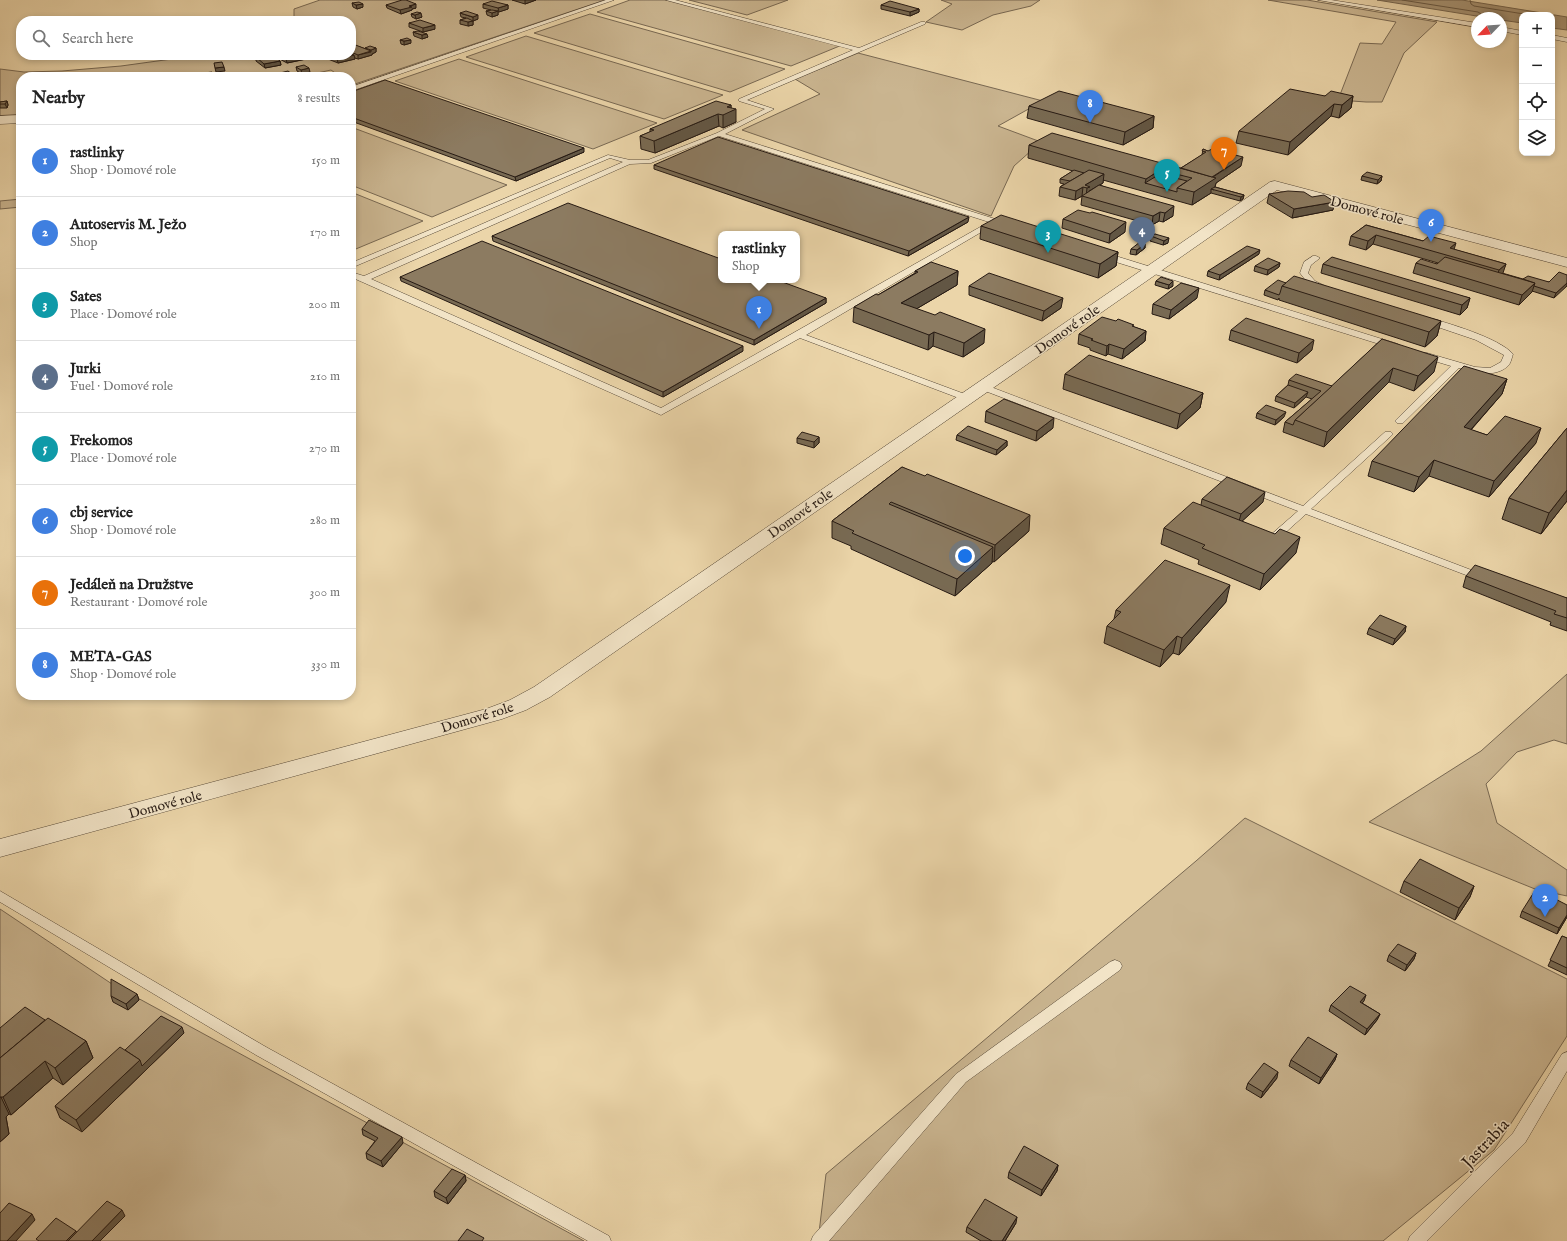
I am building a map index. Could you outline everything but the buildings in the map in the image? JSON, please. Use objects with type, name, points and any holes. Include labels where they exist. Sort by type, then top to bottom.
[{"type":"street","points":[[0,120],[16,119]]},
{"type":"street","name":"Domové role","points":[[0,848],[494,714],[518,705],[542,692],[1152,270],[1280,184],[1567,263]]},
{"type":"lane","points":[[356,87],[611,0]]},
{"type":"lane","points":[[669,0],[859,50]]},
{"type":"lane","points":[[1321,0],[1471,24]]},
{"type":"lane","points":[[356,264],[610,156],[629,162],[649,162],[719,134],[770,109],[741,100],[922,24]]},
{"type":"lane","points":[[1507,30],[1519,32]]},
{"type":"lane","points":[[1555,38],[1567,40]]},
{"type":"lane","points":[[719,134],[1011,227]]},
{"type":"lane","points":[[364,280],[629,162]]},
{"type":"lane","points":[[356,276],[661,412],[996,222]]},
{"type":"lane","points":[[1093,252],[1474,370],[1491,371],[1505,364],[1509,354],[1496,345],[1461,331],[1417,318]]},
{"type":"lane","points":[[1316,258],[1307,264],[1304,273],[1312,283],[1330,291]]},
{"type":"lane","points":[[799,335],[967,398]]},
{"type":"lane","points":[[1400,421],[1457,365]]},
{"type":"lane","points":[[983,387],[1491,581]]},
{"type":"lane","points":[[1267,544],[1388,434]]},
{"type":"lane","points":[[0,896],[261,1051],[603,1241]]},
{"type":"lane","points":[[819,1241],[961,1078],[1115,966]]},
{"type":"lane","name":"Jastrabia","points":[[1416,1241],[1519,1138],[1567,1058]]},
{"type":"shaded area","points":[[320,0],[605,0],[356,84],[356,72],[334,72],[331,70],[322,72],[24,72],[62,71],[121,66],[165,60],[356,60],[356,16],[294,16],[294,9]]},
{"type":"shaded area","points":[[630,0],[674,0],[842,45],[791,66],[597,12]]},
{"type":"shaded area","points":[[689,0],[788,0],[747,15]]},
{"type":"shaded area","points":[[941,0],[1040,0],[1031,6],[993,15],[962,30],[926,22],[952,4]]},
{"type":"shaded area","points":[[1268,0],[1307,0],[1437,22],[1404,53],[1382,102],[1338,100],[1360,43],[1382,44],[1396,22]]},
{"type":"shaded area","points":[[590,14],[785,69],[730,92],[534,33]]},
{"type":"shaded area","points":[[526,36],[723,95],[664,119],[466,57]]},
{"type":"shaded area","points":[[858,53],[1043,101],[998,126],[1041,142],[1014,166],[991,216],[742,130],[820,94],[795,79]]},
{"type":"shaded area","points":[[459,59],[657,123],[593,149],[395,81]]},
{"type":"shaded area","points":[[0,69],[24,72],[16,72],[16,117],[0,118]]},
{"type":"shaded area","points":[[356,129],[507,185],[432,217],[356,187]]},
{"type":"shaded area","points":[[356,194],[423,221],[356,249]]},
{"type":"shaded area","points":[[16,199],[16,207],[0,209],[0,201]]},
{"type":"shaded area","points":[[1567,674],[1567,744],[1554,740],[1517,752],[1486,784],[1497,823],[1567,870],[1567,896],[1535,889],[1369,822],[1481,751]]},
{"type":"shaded area","points":[[1245,818],[1567,979],[1567,1036],[1494,1150],[1383,1241],[818,1241],[826,1174]]},
{"type":"shaded area","points":[[0,909],[112,984],[584,1241],[0,1241]]},
{"type":"water","points":[[1377,0],[1462,0],[1536,12],[1519,12],[1519,23],[1507,21],[1507,12],[1471,12],[1471,15]]},
{"type":"water","points":[[1555,15],[1567,17],[1567,30],[1555,28]]},
{"type":"place","name":"META-GAS","points":[[1090,123]]},
{"type":"place","name":"Jedáleň na Družstve","points":[[1224,170]]},
{"type":"place","name":"Frekomos","points":[[1167,192]]},
{"type":"place","name":"cbj service","points":[[1431,242]]},
{"type":"place","name":"Jurki","points":[[1142,250]]},
{"type":"place","name":"Sates","points":[[1048,253]]},
{"type":"place","name":"rastlinky","points":[[759,329]]},
{"type":"place","name":"Autoservis M. Ježo","points":[[1545,917]]}]
